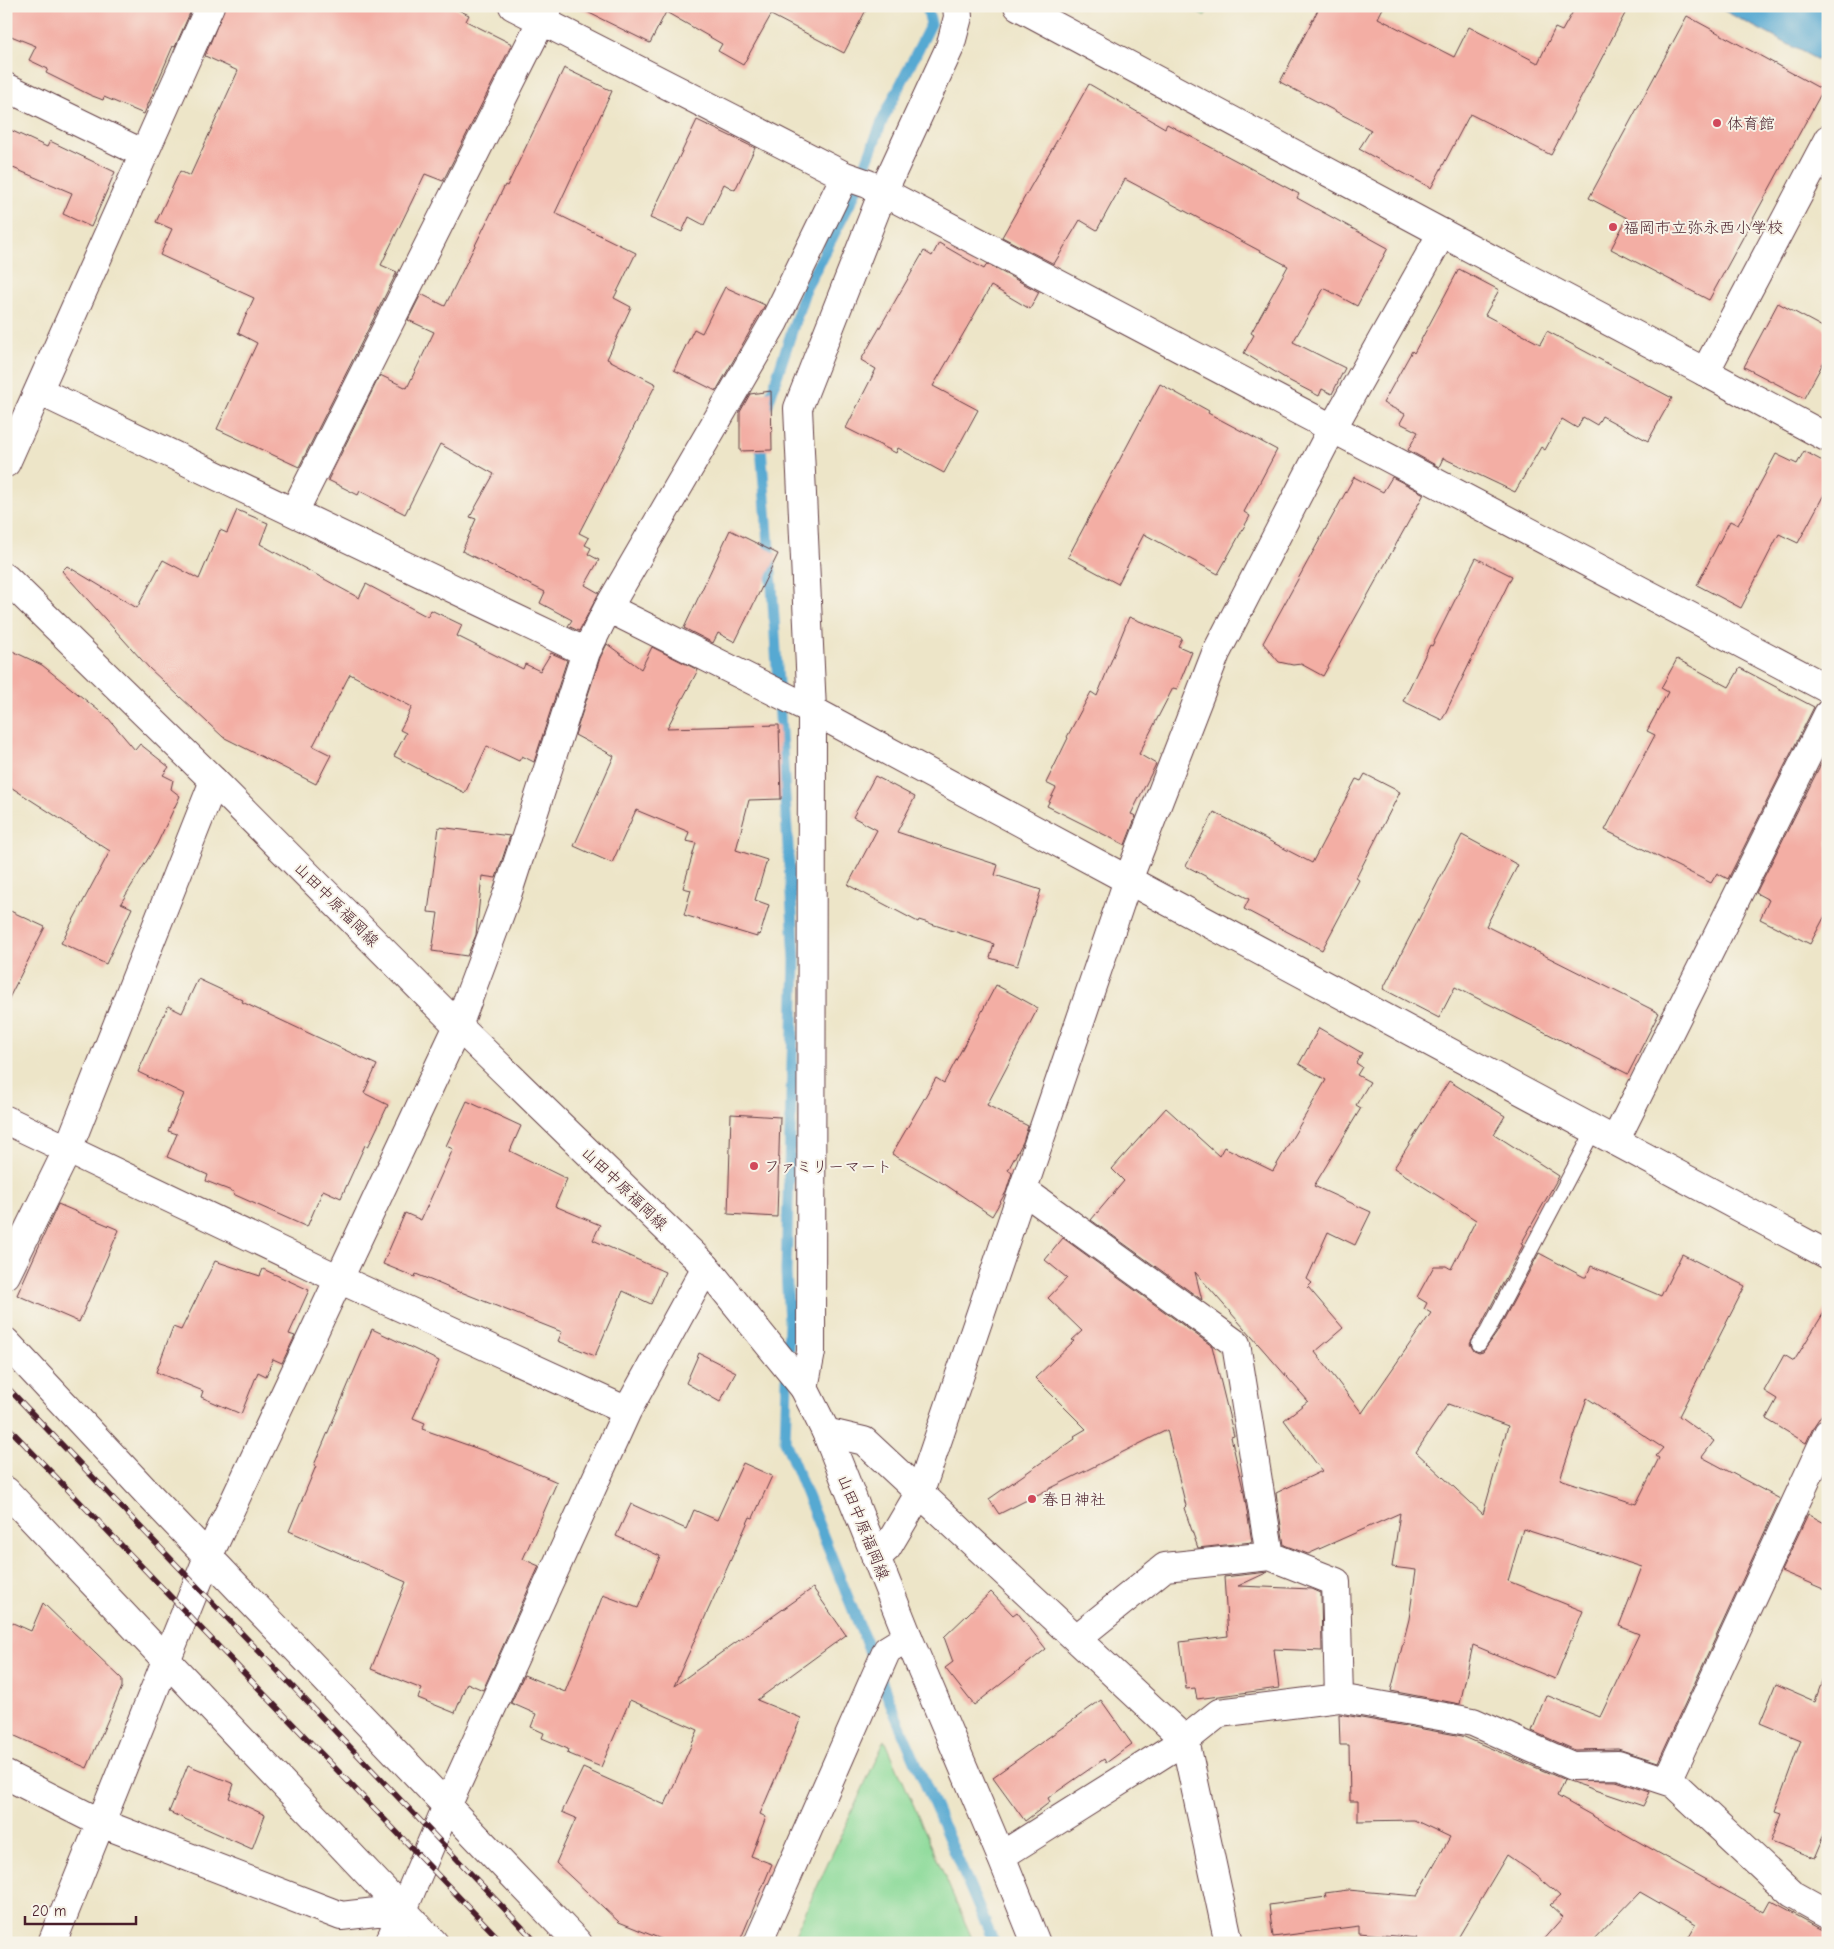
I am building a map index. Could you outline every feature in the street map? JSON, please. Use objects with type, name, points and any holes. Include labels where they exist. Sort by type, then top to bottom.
[{"type":"street","points":[[6,464],[210,6]]},
{"type":"street","points":[[513,6],[546,14],[863,183],[1828,688]]},
{"type":"street","points":[[52,1943],[208,1557],[458,1026],[507,895],[586,652],[608,608],[774,322],[950,47],[958,17],[958,6]]},
{"type":"street","points":[[1018,6],[1828,438]]},
{"type":"street","points":[[294,512],[546,14]]},
{"type":"street","points":[[6,87],[144,154]]},
{"type":"street","points":[[1705,372],[1818,183],[1828,139]]},
{"type":"street","points":[[804,1388],[811,1352],[812,710],[798,408],[863,183]]},
{"type":"street","points":[[876,1558],[887,1548],[920,1492],[1128,880],[1216,653],[1332,429],[1442,233]]},
{"type":"street","points":[[39,391],[586,652]]},
{"type":"street","name":"山田中原福岡線","points":[[6,578],[214,781],[458,1026],[706,1267],[804,1388],[826,1432],[876,1558],[898,1644],[1001,1856],[1036,1943]]},
{"type":"street","points":[[608,608],[812,710],[1828,1255]]},
{"type":"street","points":[[1604,1135],[1828,714]]},
{"type":"street","points":[[6,1275],[68,1149],[214,781]]},
{"type":"street","points":[[6,1120],[339,1279],[627,1411]]},
{"type":"street","points":[[1022,1190],[1236,1344],[1270,1556]]},
{"type":"street","points":[[389,1943],[447,1806],[627,1411],[706,1267]]},
{"type":"street","points":[[6,1342],[208,1557],[578,1943]]},
{"type":"street","points":[[826,1432],[864,1441],[1185,1740],[1229,1943]]},
{"type":"street","points":[[1667,1780],[1828,1433]]},
{"type":"street","points":[[6,1491],[434,1943]]},
{"type":"street","points":[[1077,1638],[1165,1567],[1270,1556],[1336,1582],[1339,1698]]},
{"type":"street","points":[[758,1943],[868,1694],[898,1644]]},
{"type":"street","points":[[1001,1856],[1185,1740],[1219,1713],[1339,1698],[1473,1722],[1572,1766],[1618,1765],[1673,1782],[1792,1894],[1828,1914]]},
{"type":"street","points":[[6,1775],[101,1823],[341,1916],[402,1909]]},
{"type":"lane","points":[[1479,1344],[1604,1135]]},
{"type":"green space","points":[[1185,6],[1212,6],[1204,16]]},
{"type":"green space","points":[[885,1740],[974,1943],[791,1943]]},
{"type":"water","points":[[1715,6],[1828,6],[1828,42],[1818,60]]},
{"type":"building","points":[[6,6],[193,6],[175,47],[173,46],[144,114],[104,97],[103,100],[90,95],[46,73],[48,69],[29,60],[36,46],[6,34]]},
{"type":"building","points":[[225,6],[450,6],[469,15],[466,21],[512,44],[443,181],[425,174],[381,265],[397,272],[299,467],[217,429],[257,343],[238,333],[254,298],[160,255],[172,229],[156,222],[180,171],[190,176],[238,71],[205,56]]},
{"type":"building","points":[[575,6],[868,6],[844,53],[771,15],[743,65],[718,51],[722,44],[666,12],[650,43]]},
{"type":"building","points":[[1320,6],[1384,6],[1378,18],[1454,57],[1469,27],[1538,63],[1555,28],[1562,31],[1576,6],[1629,6],[1551,155],[1470,114],[1431,188],[1359,149],[1371,130],[1280,82]]},
{"type":"building","name":"体育館","points":[[1687,16],[1823,90],[1709,300],[1611,249],[1627,218],[1589,198]]},
{"type":"building","points":[[564,68],[612,91],[555,213],[636,253],[614,298],[631,307],[607,359],[656,384],[579,533],[589,538],[585,545],[591,548],[588,554],[599,560],[585,585],[599,593],[579,631],[568,626],[572,620],[540,603],[545,592],[462,551],[476,519],[470,517],[494,474],[440,444],[405,514],[360,491],[358,495],[328,480],[380,375],[407,388],[434,332],[408,320],[421,294],[445,306],[505,185],[507,186]]},
{"type":"building","points":[[1089,84],[1165,128],[1167,124],[1299,194],[1297,198],[1388,248],[1357,306],[1324,288],[1293,342],[1345,368],[1332,394],[1322,389],[1319,396],[1244,353],[1254,335],[1251,333],[1288,266],[1125,179],[1097,230],[1080,220],[1054,264],[1002,237]]},
{"type":"building","points":[[697,120],[755,148],[735,190],[724,184],[704,225],[689,217],[682,232],[650,218]]},
{"type":"building","points":[[6,128],[47,147],[50,141],[115,172],[91,227],[63,214],[72,193],[6,165]]},
{"type":"building","points":[[939,243],[984,269],[987,264],[1039,292],[1030,309],[991,286],[933,386],[978,410],[944,473],[898,448],[896,453],[846,428],[876,369],[861,360],[924,251],[932,256]]},
{"type":"building","points":[[1459,269],[1499,290],[1485,315],[1540,344],[1547,331],[1672,398],[1648,441],[1602,416],[1597,425],[1583,417],[1577,428],[1562,419],[1545,450],[1541,447],[1515,492],[1443,458],[1439,467],[1408,450],[1418,432],[1400,423],[1405,414],[1383,403],[1412,351],[1414,353]]},
{"type":"building","points":[[725,287],[765,305],[716,391],[674,370],[694,329],[702,333]]},
{"type":"building","points":[[1778,303],[1828,330],[1828,354],[1804,398],[1744,367]]},
{"type":"building","points":[[1160,384],[1209,411],[1208,413],[1277,450],[1244,512],[1250,516],[1218,574],[1144,534],[1118,584],[1068,557]]},
{"type":"building","points":[[771,391],[772,450],[740,451],[740,412],[750,394]]},
{"type":"building","points":[[1804,451],[1828,464],[1828,487],[1798,543],[1779,534],[1741,608],[1697,585],[1730,521],[1738,525],[1776,454],[1797,464]]},
{"type":"building","points":[[1354,477],[1383,492],[1392,477],[1424,494],[1323,676],[1301,664],[1293,665],[1279,662],[1263,643]]},
{"type":"building","points":[[237,510],[268,523],[260,544],[359,598],[366,584],[428,617],[431,610],[462,625],[457,636],[523,669],[525,664],[540,671],[551,653],[567,660],[534,762],[522,756],[519,761],[487,746],[465,793],[394,756],[406,733],[400,730],[412,707],[350,674],[313,746],[331,755],[316,784],[223,737],[149,668],[62,571],[67,566],[137,608],[163,560],[199,579],[220,530],[227,533]]},
{"type":"building","points":[[730,530],[778,554],[735,642],[718,633],[713,643],[684,628]]},
{"type":"building","points":[[1476,558],[1512,576],[1442,720],[1403,701]]},
{"type":"building","points":[[1129,617],[1182,638],[1178,646],[1192,652],[1177,689],[1173,688],[1139,754],[1156,764],[1131,814],[1136,816],[1125,845],[1047,806],[1056,788],[1046,783],[1067,737],[1091,692],[1097,696]]},
{"type":"building","points":[[607,644],[641,669],[652,647],[698,670],[667,728],[779,725],[781,799],[749,800],[736,850],[767,860],[755,900],[769,905],[760,935],[757,934],[757,937],[684,915],[691,890],[683,888],[696,843],[686,841],[689,832],[636,810],[612,863],[574,846],[614,756],[575,735],[600,658]]},
{"type":"building","points":[[6,648],[42,665],[108,718],[135,750],[140,744],[169,767],[163,775],[173,780],[171,789],[180,796],[157,844],[121,903],[132,908],[106,964],[61,943],[110,851],[6,784]]},
{"type":"building","points":[[1677,659],[1729,687],[1740,668],[1814,707],[1728,879],[1717,873],[1711,883],[1605,830],[1655,735],[1647,731],[1668,692],[1661,688]]},
{"type":"building","points":[[1828,750],[1828,910],[1810,944],[1760,919],[1769,900],[1756,893]]},
{"type":"building","points":[[1365,774],[1400,792],[1356,878],[1359,880],[1322,950],[1244,909],[1249,899],[1186,866],[1214,812],[1312,863],[1356,779],[1361,781]]},
{"type":"building","points":[[875,776],[915,797],[897,832],[998,865],[995,875],[1041,890],[1017,966],[990,958],[994,944],[919,920],[918,922],[848,885],[877,830],[853,817]]},
{"type":"building","points":[[439,827],[510,836],[496,878],[482,876],[476,935],[467,956],[432,951],[438,913],[428,912]]},
{"type":"building","points":[[1462,835],[1518,865],[1486,926],[1659,1013],[1628,1074],[1455,987],[1439,1018],[1383,989]]},
{"type":"building","points":[[6,909],[45,927],[6,1004]]},
{"type":"building","points":[[198,979],[243,1000],[242,1002],[377,1065],[364,1093],[388,1105],[368,1147],[365,1145],[341,1198],[323,1190],[307,1227],[233,1194],[234,1192],[206,1181],[208,1175],[167,1157],[177,1134],[168,1131],[184,1094],[138,1072],[168,1006],[182,1013]]},
{"type":"building","points":[[996,985],[1038,1008],[987,1105],[1028,1126],[1023,1142],[1008,1170],[1012,1173],[1006,1192],[992,1216],[946,1185],[892,1154],[936,1078],[944,1083]]},
{"type":"building","points":[[1319,1028],[1362,1053],[1356,1063],[1362,1067],[1357,1075],[1370,1082],[1356,1105],[1361,1108],[1314,1186],[1371,1212],[1355,1245],[1328,1232],[1307,1279],[1312,1283],[1308,1287],[1343,1328],[1315,1352],[1362,1413],[1431,1313],[1424,1309],[1427,1303],[1417,1297],[1434,1266],[1446,1266],[1451,1269],[1476,1220],[1394,1168],[1449,1081],[1505,1116],[1494,1134],[1559,1176],[1521,1244],[1523,1245],[1470,1344],[1474,1351],[1483,1352],[1496,1334],[1539,1253],[1584,1277],[1586,1277],[1591,1266],[1661,1296],[1682,1254],[1745,1286],[1679,1416],[1714,1441],[1702,1457],[1780,1499],[1658,1762],[1618,1749],[1575,1750],[1532,1731],[1546,1695],[1600,1717],[1639,1634],[1619,1626],[1642,1567],[1523,1529],[1508,1581],[1583,1611],[1555,1679],[1473,1645],[1460,1704],[1391,1691],[1409,1619],[1416,1570],[1392,1567],[1400,1513],[1308,1554],[1284,1545],[1276,1493],[1322,1471],[1284,1420],[1308,1401],[1195,1272],[1202,1300],[1091,1220],[1124,1181],[1112,1169],[1166,1108],[1219,1156],[1224,1147],[1273,1171],[1326,1080],[1299,1064]],"holes":[[[1587,1398],[1663,1448],[1656,1456],[1659,1458],[1636,1504],[1560,1479]],[[1448,1404],[1508,1426],[1483,1514],[1416,1452]]]},
{"type":"building","points":[[467,1101],[521,1126],[510,1151],[567,1179],[555,1206],[600,1225],[593,1240],[665,1272],[651,1304],[623,1291],[595,1356],[558,1341],[562,1332],[416,1274],[415,1277],[383,1264],[405,1213],[421,1220],[453,1149],[446,1146]]},
{"type":"building","name":"ファミリーマート","points":[[731,1114],[780,1117],[777,1217],[728,1214]]},
{"type":"building","points":[[58,1204],[119,1230],[79,1322],[17,1295]]},
{"type":"building","points":[[1063,1238],[1212,1346],[1234,1436],[1231,1437],[1244,1493],[1252,1542],[1198,1548],[1184,1508],[1186,1506],[1167,1430],[999,1514],[989,1499],[1075,1439],[1074,1436],[1086,1429],[1035,1378],[1082,1331],[1048,1298],[1067,1278],[1045,1260]]},
{"type":"building","points":[[215,1261],[260,1276],[263,1269],[309,1290],[289,1334],[295,1336],[282,1363],[273,1359],[266,1376],[258,1372],[241,1414],[201,1397],[203,1391],[156,1372],[173,1327],[181,1330]]},
{"type":"building","points":[[1828,1306],[1828,1405],[1814,1426],[1806,1443],[1766,1419],[1777,1399],[1764,1391],[1784,1355],[1794,1361]]},
{"type":"building","points":[[372,1329],[439,1361],[413,1418],[425,1423],[422,1429],[493,1454],[557,1482],[523,1559],[539,1566],[483,1690],[467,1683],[455,1713],[418,1698],[422,1689],[371,1669],[406,1582],[289,1531],[316,1466],[314,1465]]},
{"type":"building","points":[[699,1353],[736,1372],[720,1402],[686,1383]]},
{"type":"building","points":[[743,1463],[772,1476],[753,1518],[750,1517],[674,1686],[813,1588],[846,1635],[757,1700],[801,1718],[760,1814],[766,1817],[751,1856],[772,1864],[739,1943],[671,1943],[619,1922],[556,1863],[576,1818],[562,1812],[583,1768],[665,1805],[698,1730],[630,1700],[601,1767],[567,1753],[568,1749],[542,1738],[544,1733],[531,1727],[536,1714],[511,1703],[524,1675],[565,1692],[603,1595],[638,1608],[660,1556],[616,1536],[631,1504],[686,1529],[694,1510],[717,1520]]},
{"type":"building","points":[[1808,1514],[1828,1525],[1828,1591],[1781,1571]]},
{"type":"building","points":[[1268,1572],[1238,1586],[1312,1589],[1321,1593],[1322,1651],[1274,1649],[1279,1688],[1197,1699],[1195,1688],[1186,1689],[1180,1642],[1228,1636],[1224,1577]]},
{"type":"building","points":[[991,1592],[1013,1615],[1017,1612],[1046,1649],[974,1705],[945,1668],[953,1662],[944,1637]]},
{"type":"building","points":[[43,1603],[122,1679],[122,1687],[87,1768],[6,1732],[6,1620],[31,1631]]},
{"type":"building","points":[[1824,1676],[1828,1677],[1828,1827],[1815,1858],[1770,1841],[1781,1813],[1775,1811],[1801,1740],[1760,1723],[1776,1684],[1815,1701]]},
{"type":"building","points":[[1101,1700],[1132,1744],[1106,1763],[1104,1759],[1048,1798],[1050,1802],[1025,1821],[993,1777]]},
{"type":"building","points":[[1339,1714],[1462,1736],[1565,1780],[1557,1796],[1764,1912],[1770,1901],[1820,1928],[1828,1930],[1828,1943],[1685,1943],[1696,1924],[1640,1892],[1591,1943],[1540,1943],[1563,1917],[1550,1905],[1560,1896],[1536,1875],[1507,1855],[1455,1943],[1413,1943],[1417,1938],[1359,1933],[1359,1926],[1273,1937],[1269,1905],[1326,1897],[1325,1893],[1348,1890],[1417,1896],[1450,1837],[1414,1820],[1358,1821],[1358,1801],[1350,1801],[1349,1745],[1340,1745]]},
{"type":"building","points":[[188,1765],[234,1784],[229,1798],[265,1815],[252,1849],[169,1812]]},
{"type":"building","points":[[1566,1780],[1616,1781],[1650,1792],[1643,1806]]},
{"type":"waterway","points":[[767,407],[806,288],[853,198],[883,119],[931,24],[927,6]]},
{"type":"waterway","points":[[763,435],[761,447],[772,586],[795,960],[786,1272],[789,1321],[785,1441],[894,1712],[994,1943]]},
{"type":"railway","points":[[6,1386],[537,1943]]},
{"type":"railway","points":[[6,1425],[503,1943]]},
{"type":"place","name":"体育館","points":[[1717,123]]},
{"type":"place","name":"福岡市立弥永西小学校","points":[[1613,227]]},
{"type":"place","name":"ファミリーマート","points":[[754,1166]]},
{"type":"place","name":"春日神社","points":[[1032,1499]]}]
